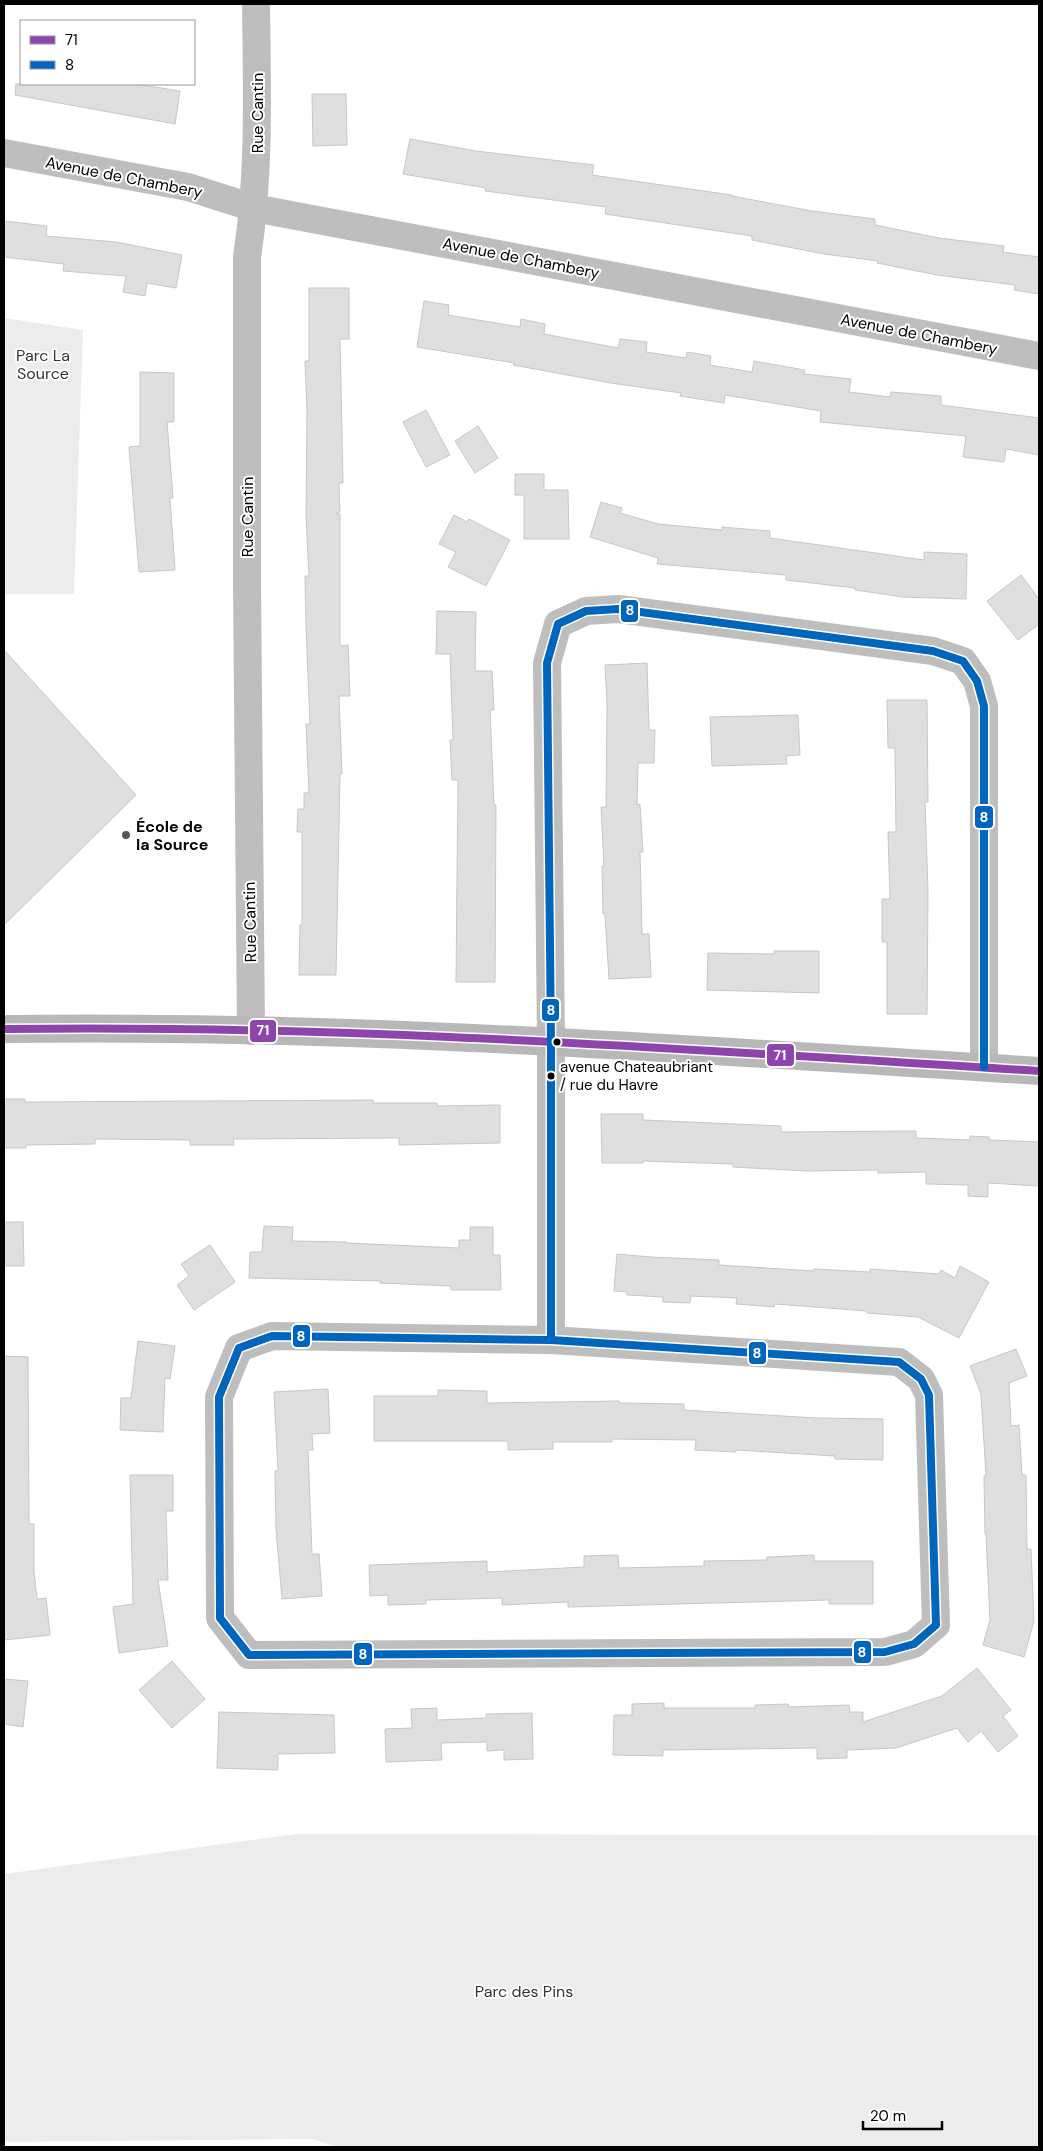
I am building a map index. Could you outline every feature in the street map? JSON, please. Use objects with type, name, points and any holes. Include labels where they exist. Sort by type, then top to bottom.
[{"type":"street","name":"Rue Cantin","points":[[251,1031],[247,613],[247,257],[254,208],[258,154],[256,4]]},
{"type":"street","name":"Avenue de Chambery","points":[[4,153],[188,188],[254,208],[1039,356]]},
{"type":"street","points":[[551,1340],[551,1042],[547,663],[558,624],[586,611],[618,609],[933,650],[963,661],[977,681],[984,706],[984,1067]]},
{"type":"street","points":[[4,1029],[110,1028],[399,1034],[1039,1071]]},
{"type":"street","points":[[272,1336],[551,1340],[899,1362],[921,1379],[929,1395],[936,1625],[914,1644],[885,1652],[249,1655],[220,1618],[220,1397],[239,1348],[272,1336]]},
{"type":"green space","name":"Parc La Source","points":[[4,318],[83,330],[74,594],[4,594]]},
{"type":"green space","name":"Parc des Pins","points":[[296,1834],[1039,1835],[1039,2147],[337,2147],[312,2139],[4,2142],[4,1874]]},
{"type":"building","points":[[16,84],[142,85],[180,91],[175,124],[15,95]]},
{"type":"building","points":[[312,94],[346,94],[347,145],[313,146]]},
{"type":"building","points":[[410,139],[476,151],[594,165],[592,175],[732,195],[812,211],[875,219],[875,225],[939,238],[1004,246],[1003,252],[1039,257],[1039,294],[1014,290],[1015,285],[937,275],[877,263],[878,261],[824,254],[752,240],[752,236],[605,214],[606,207],[485,191],[486,188],[403,174]]},
{"type":"building","points":[[4,221],[47,226],[46,236],[116,242],[182,255],[176,288],[147,283],[145,296],[123,292],[126,276],[63,271],[64,264],[4,257]]},
{"type":"building","points":[[309,288],[349,288],[349,339],[340,339],[343,483],[339,483],[340,512],[336,514],[340,514],[340,646],[348,645],[350,696],[339,696],[342,774],[340,775],[336,975],[299,975],[300,925],[302,925],[302,832],[297,832],[298,809],[304,809],[304,793],[309,793],[306,724],[310,724],[305,576],[309,576],[306,516],[307,412],[305,361],[309,361]]},
{"type":"building","points":[[424,301],[449,305],[448,315],[520,327],[521,319],[545,324],[544,334],[618,348],[620,339],[647,342],[646,352],[686,358],[687,352],[711,356],[710,365],[752,372],[754,361],[805,370],[804,374],[851,379],[849,392],[890,397],[891,392],[941,396],[941,405],[1039,418],[1039,455],[1006,449],[1004,462],[963,457],[966,436],[820,422],[821,411],[725,395],[724,403],[680,396],[681,393],[611,383],[513,365],[514,363],[417,347]]},
{"type":"building","points":[[140,372],[174,373],[174,422],[167,422],[173,498],[170,498],[175,570],[139,572],[129,447],[140,446]]},
{"type":"building","points":[[426,410],[450,455],[426,467],[403,422]]},
{"type":"building","points":[[478,426],[498,458],[475,473],[455,441]]},
{"type":"building","points":[[515,474],[544,474],[544,490],[568,490],[569,539],[524,539],[524,495],[515,495]]},
{"type":"building","points":[[601,502],[622,508],[620,513],[658,524],[722,530],[722,527],[770,531],[770,538],[924,560],[924,552],[967,554],[966,599],[903,597],[855,590],[855,588],[786,580],[786,575],[657,564],[658,558],[590,537]]},
{"type":"building","points":[[454,515],[467,522],[469,519],[510,540],[486,586],[448,567],[456,552],[439,544]]},
{"type":"building","points":[[1021,575],[1039,599],[1039,624],[1018,640],[987,601]]},
{"type":"building","points":[[437,611],[476,612],[475,671],[492,671],[494,710],[490,710],[494,805],[496,805],[495,982],[456,982],[458,780],[452,780],[450,740],[453,740],[450,654],[436,654]]},
{"type":"building","points":[[4,650],[136,795],[4,925]]},
{"type":"building","points":[[647,663],[649,730],[655,730],[654,763],[638,763],[637,805],[640,804],[643,852],[640,852],[642,934],[649,934],[651,977],[609,979],[605,914],[603,914],[602,866],[604,866],[601,807],[606,807],[607,703],[605,665]]},
{"type":"building","points":[[887,700],[927,700],[928,802],[925,802],[928,890],[927,1014],[887,1014],[887,942],[882,942],[882,899],[890,899],[888,832],[896,832],[895,748],[888,748]]},
{"type":"building","points":[[798,715],[800,755],[786,756],[787,764],[712,766],[710,717]]},
{"type":"building","points":[[774,951],[819,951],[819,993],[707,990],[708,953],[774,954]]},
{"type":"building","points":[[4,1099],[25,1099],[25,1102],[373,1100],[373,1103],[437,1103],[437,1106],[500,1105],[500,1143],[399,1145],[399,1138],[233,1139],[234,1145],[190,1145],[190,1140],[95,1139],[95,1144],[26,1145],[26,1148],[4,1148]]},
{"type":"building","points":[[601,1114],[643,1114],[643,1120],[781,1126],[781,1132],[916,1131],[916,1138],[970,1140],[970,1136],[989,1137],[989,1140],[1039,1142],[1039,1186],[988,1183],[988,1197],[968,1196],[968,1185],[926,1184],[926,1172],[878,1173],[878,1170],[807,1171],[733,1167],[733,1164],[643,1161],[643,1163],[602,1163]]},
{"type":"building","points":[[4,1222],[23,1222],[24,1266],[4,1266]]},
{"type":"building","points":[[264,1226],[293,1227],[292,1241],[459,1248],[459,1240],[470,1240],[470,1227],[493,1227],[493,1255],[500,1255],[501,1290],[451,1290],[451,1286],[380,1283],[380,1281],[249,1278],[250,1252],[262,1252]]},
{"type":"building","points":[[210,1245],[235,1282],[194,1310],[177,1285],[189,1276],[181,1264]]},
{"type":"building","points":[[617,1254],[719,1260],[719,1265],[814,1271],[814,1269],[870,1272],[870,1269],[939,1274],[941,1270],[955,1278],[960,1266],[989,1282],[959,1338],[918,1317],[775,1304],[774,1307],[736,1304],[737,1298],[691,1296],[690,1303],[663,1302],[663,1297],[627,1295],[627,1292],[614,1291]]},
{"type":"building","points":[[138,1341],[175,1346],[170,1379],[165,1378],[163,1432],[120,1430],[121,1398],[131,1398]]},
{"type":"building","points":[[1016,1349],[1027,1376],[1009,1383],[1011,1426],[1019,1425],[1022,1475],[1026,1475],[1027,1549],[1031,1549],[1034,1621],[1024,1657],[983,1645],[990,1620],[985,1534],[984,1476],[986,1476],[981,1394],[970,1366]]},
{"type":"building","points":[[4,1356],[28,1357],[29,1524],[34,1524],[34,1572],[37,1599],[46,1598],[50,1635],[4,1640]]},
{"type":"building","points":[[328,1389],[330,1433],[312,1434],[313,1450],[308,1450],[312,1554],[319,1554],[322,1596],[282,1599],[276,1529],[275,1471],[278,1471],[274,1392]]},
{"type":"building","points":[[438,1390],[487,1391],[487,1403],[619,1401],[620,1403],[684,1404],[684,1410],[816,1418],[883,1419],[883,1460],[835,1459],[835,1456],[736,1450],[736,1452],[695,1450],[696,1440],[612,1439],[612,1442],[553,1442],[553,1449],[508,1450],[508,1441],[374,1441],[374,1396],[438,1396]]},
{"type":"building","points":[[130,1475],[173,1475],[173,1511],[166,1511],[168,1580],[158,1580],[168,1646],[119,1653],[113,1607],[133,1604]]},
{"type":"building","points":[[618,1555],[619,1568],[704,1566],[704,1561],[767,1560],[767,1557],[814,1555],[814,1561],[873,1561],[873,1604],[829,1604],[829,1600],[568,1607],[568,1602],[502,1605],[502,1598],[426,1600],[426,1604],[388,1605],[388,1595],[370,1596],[369,1565],[487,1561],[487,1572],[584,1567],[584,1556]]},
{"type":"building","points":[[172,1661],[205,1699],[172,1728],[139,1690]]},
{"type":"building","points":[[977,1668],[1011,1710],[1003,1716],[1018,1736],[998,1752],[981,1731],[968,1742],[957,1728],[896,1748],[847,1750],[847,1758],[817,1759],[817,1748],[663,1750],[663,1756],[613,1755],[614,1715],[632,1715],[632,1704],[664,1703],[664,1708],[755,1708],[755,1705],[788,1704],[789,1707],[849,1705],[850,1712],[863,1712],[863,1722],[942,1696]]},
{"type":"building","points":[[4,1679],[28,1681],[23,1727],[4,1724]]},
{"type":"building","points":[[437,1708],[437,1720],[486,1718],[486,1714],[532,1713],[533,1759],[504,1760],[504,1750],[487,1751],[487,1742],[441,1743],[442,1760],[386,1762],[385,1729],[412,1728],[411,1709]]},
{"type":"building","points":[[219,1712],[334,1715],[335,1753],[278,1754],[278,1770],[217,1768]]},
{"type":"transit line","name":"8","points":[[551,1340],[272,1336],[239,1348],[219,1397],[220,1618],[249,1655],[885,1652],[914,1644],[936,1625],[929,1395],[921,1379],[899,1362],[551,1340],[551,1042],[547,663],[558,624],[586,611],[618,609],[933,651],[963,661],[977,681],[984,706],[984,1067]]},
{"type":"transit line","name":"71","points":[[4,1029],[263,1030],[522,1040],[1039,1071]]},
{"type":"place","name":"École de la Source","points":[[126,835]]},
{"type":"place","name":"avenue Chateaubriant / rue du Havre","points":[[551,1076]]}]
